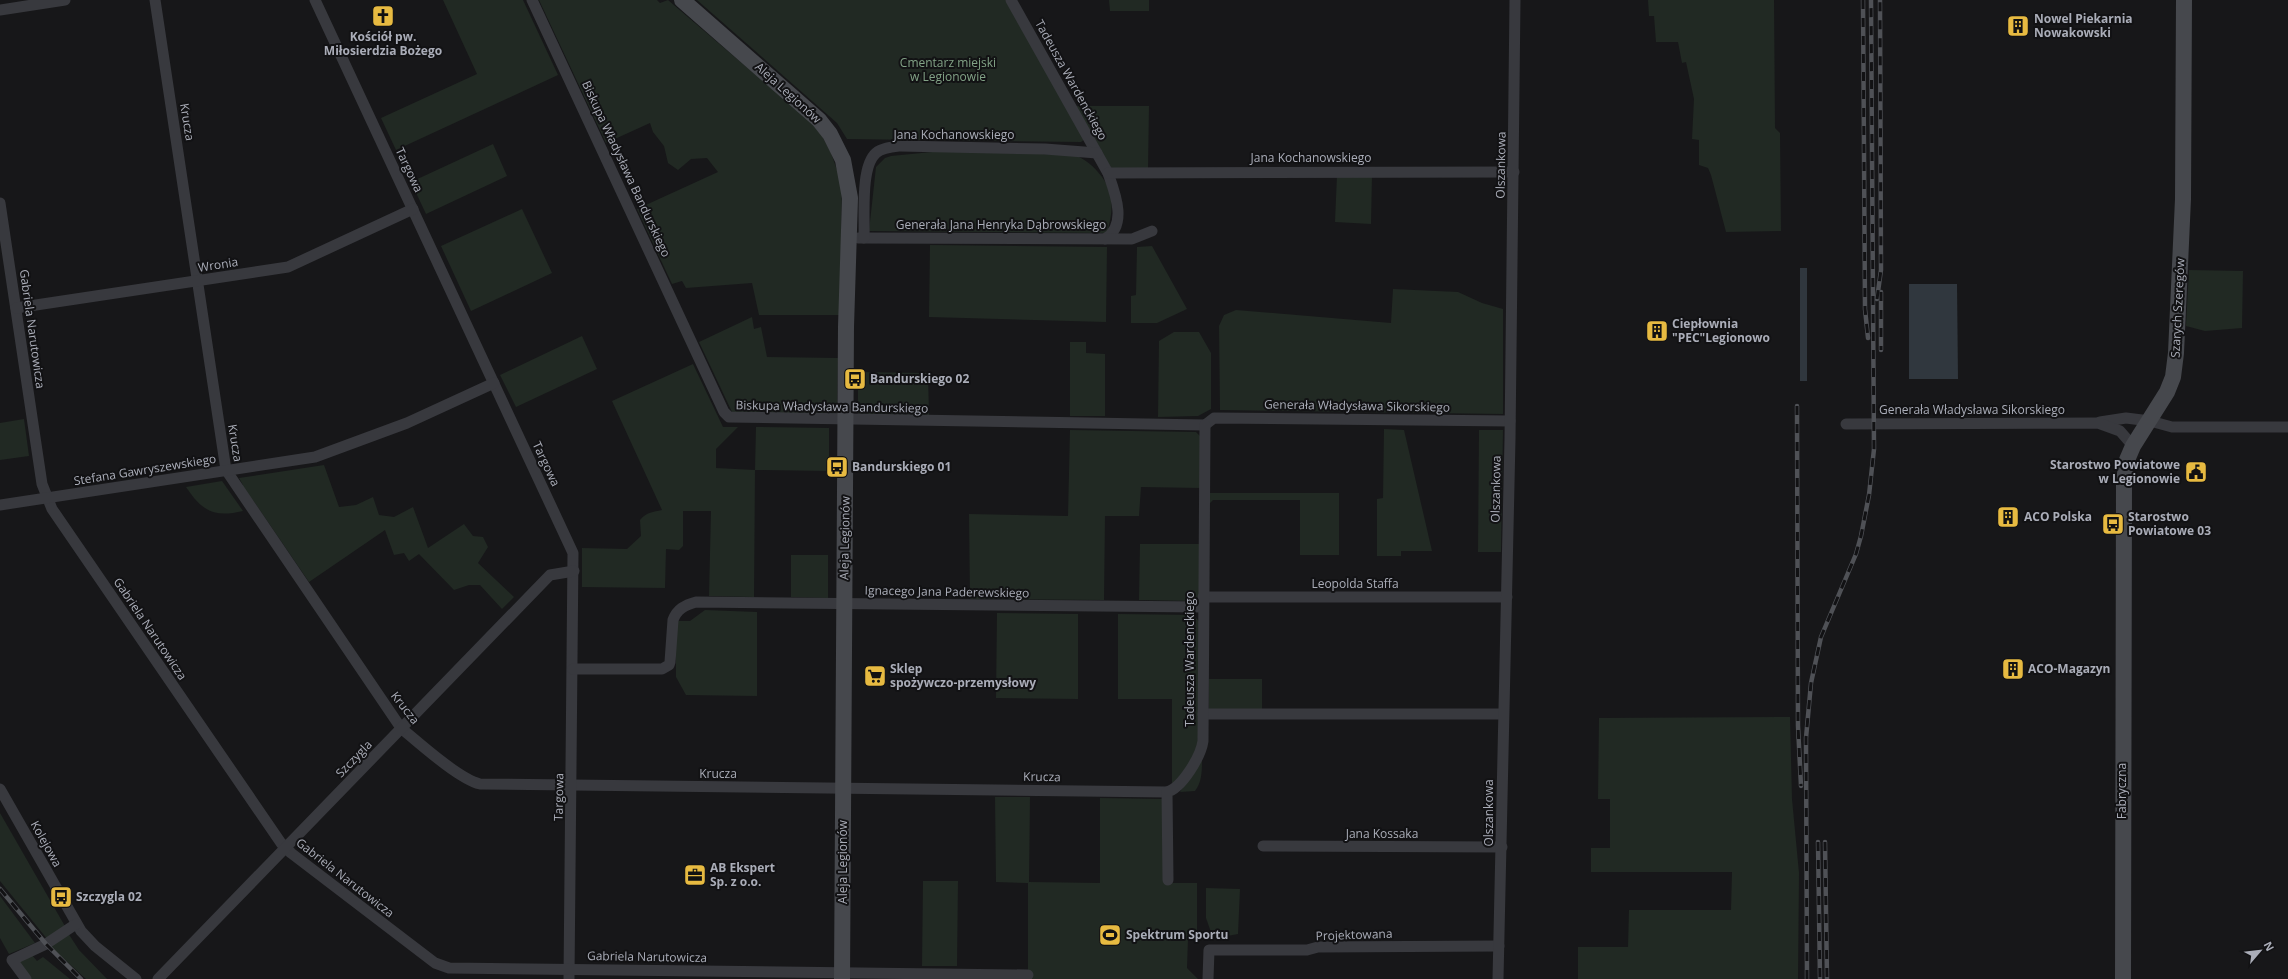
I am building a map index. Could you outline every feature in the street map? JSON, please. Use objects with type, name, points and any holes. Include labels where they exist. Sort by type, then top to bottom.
[{"type":"street","points":[[0,10],[66,0]]},
{"type":"street","name":"Krucza","points":[[155,0],[226,470],[401,728],[472,782],[572,786],[843,787],[1167,792]]},
{"type":"street","name":"Targowa","points":[[315,0],[571,546],[574,570],[570,974]]},
{"type":"street","name":"Biskupa Władysława Bandurskiego","points":[[532,0],[726,415],[737,419],[1205,425]]},
{"type":"street","name":"Aleja Legionów","points":[[682,0],[799,101],[830,134],[841,154],[847,173],[857,238],[846,323],[842,975]]},
{"type":"street","name":"Tadeusza Wardenckiego","points":[[1011,0],[1108,173],[1115,195],[1118,218],[1115,230],[1105,239]]},
{"type":"street","name":"Olszankowa","points":[[1498,979],[1502,847],[1503,714],[1507,597],[1514,172],[1515,0]]},
{"type":"street","name":"Szarych Szeregów","points":[[2124,603],[2124,481],[2126,460],[2133,446],[2167,392],[2173,377],[2176,353],[2184,199],[2184,0]]},
{"type":"street","name":"Jana Kochanowskiego","points":[[857,238],[866,170],[875,154],[888,148],[900,146],[1045,149],[1097,153]]},
{"type":"street","name":"Jana Kochanowskiego","points":[[1108,173],[1223,171],[1514,172]]},
{"type":"street","name":"Gabriela Narutowicza","points":[[0,203],[42,484],[46,498],[285,848],[440,966],[449,968],[570,974],[1028,975]]},
{"type":"street","name":"Wronia","points":[[16,308],[198,282],[288,267],[413,209]]},
{"type":"street","name":"Generała Jana Henryka Dąbrowskiego","points":[[857,238],[1132,239],[1152,231]]},
{"type":"street","name":"Stefana Gawryszewskiego","points":[[0,505],[322,455],[407,423],[494,382]]},
{"type":"street","name":"Generała Władysława Sikorskiego","points":[[1205,425],[1214,418],[1510,422]]},
{"type":"street","name":"Generała Władysława Sikorskiego","points":[[1846,424],[2098,423],[2126,418],[2150,421],[2172,427],[2288,427]]},
{"type":"street","name":"Generała Władysława Sikorskiego","points":[[2098,423],[2116,428],[2125,435],[2133,446]]},
{"type":"street","name":"Tadeusza Wardenckiego","points":[[1167,792],[1176,788],[1190,769],[1201,750],[1203,714],[1205,425]]},
{"type":"street","name":"Szczygla","points":[[158,979],[550,575],[574,570]]},
{"type":"street","name":"Leopolda Staffa","points":[[1203,602],[1507,597]]},
{"type":"street","name":"Ignacego Jana Paderewskiego","points":[[573,669],[662,670],[670,662],[673,620],[675,613],[684,606],[696,602],[844,604],[1203,602]]},
{"type":"street","name":"Fabryczna","points":[[2123,979],[2124,603]]},
{"type":"street","points":[[1203,714],[1503,714]]},
{"type":"street","name":"Kolejowa","points":[[0,789],[76,924],[91,942],[136,979]]},
{"type":"street","points":[[1167,792],[1168,880]]},
{"type":"street","name":"Jana Kossaka","points":[[1263,846],[1502,847]]},
{"type":"street","points":[[26,979],[12,960],[46,944],[76,924]]},
{"type":"street","name":"Projektowana","points":[[1208,979],[1209,950],[1307,950],[1318,947],[1499,946]]},
{"type":"green space","points":[[443,0],[523,0],[558,75],[396,150],[381,118],[477,74]]},
{"type":"green space","points":[[539,0],[657,0],[660,3],[668,0],[811,122],[822,136],[831,153],[842,184],[840,315],[759,315],[752,283],[686,288],[682,281],[672,284],[637,209],[718,172],[707,158],[691,159],[678,170],[668,163],[664,146],[653,132],[650,123],[606,143]]},
{"type":"green space","name":"Cmentarz miejski w Legionowie","points":[[697,0],[1006,0],[1085,139],[1081,142],[847,139],[837,123]]},
{"type":"green space","points":[[1109,0],[1149,0],[1149,11],[1110,11]]},
{"type":"green space","points":[[1648,0],[1774,0],[1775,128],[1780,133],[1781,231],[1726,232],[1711,175],[1708,168],[1699,165],[1699,140],[1692,139],[1694,99],[1686,62],[1682,63],[1678,42],[1656,42],[1654,16],[1649,16]]},
{"type":"green space","points":[[1074,106],[1149,106],[1148,169],[1109,169]]},
{"type":"green space","points":[[493,144],[507,176],[426,214],[411,182]]},
{"type":"green space","points":[[942,151],[1074,155],[1092,166],[1107,184],[1112,202],[1107,233],[869,231],[876,167],[885,158],[891,156]]},
{"type":"green space","points":[[1337,175],[1372,175],[1371,224],[1335,222]]},
{"type":"green space","points":[[522,209],[552,273],[471,311],[441,246]]},
{"type":"green space","points":[[930,245],[1107,247],[1106,322],[929,317]]},
{"type":"green space","points":[[1152,246],[1187,309],[1157,323],[1131,323],[1131,296],[1136,295],[1137,247]]},
{"type":"green space","points":[[2189,270],[2243,271],[2242,328],[2205,331],[2186,326]]},
{"type":"green space","points":[[1393,289],[1458,292],[1482,303],[1503,309],[1503,414],[1220,410],[1219,326],[1224,315],[1236,310],[1391,323]]},
{"type":"green space","points":[[752,317],[754,329],[761,327],[767,357],[838,358],[837,414],[732,412],[699,342]]},
{"type":"green space","points":[[1174,332],[1199,332],[1211,353],[1211,409],[1198,416],[1158,417],[1159,341]]},
{"type":"green space","points":[[582,336],[597,369],[516,407],[500,375]]},
{"type":"green space","points":[[1070,342],[1086,342],[1086,353],[1105,354],[1105,416],[1070,416]]},
{"type":"green space","points":[[693,364],[723,427],[738,427],[716,449],[716,468],[755,470],[754,597],[709,596],[711,511],[683,511],[683,546],[679,550],[666,549],[665,588],[582,587],[582,548],[627,549],[641,536],[640,520],[648,514],[662,510],[612,401]]},
{"type":"green space","points":[[858,372],[928,373],[929,415],[858,413]]},
{"type":"green space","points":[[24,419],[29,456],[0,460],[0,423]]},
{"type":"green space","points":[[756,427],[829,428],[829,471],[755,470]]},
{"type":"green space","points":[[1384,429],[1404,430],[1432,551],[1401,551],[1401,556],[1377,556],[1377,499],[1383,498]]},
{"type":"green space","points":[[1070,430],[1196,432],[1201,437],[1201,488],[1141,487],[1139,516],[1105,516],[1104,600],[970,599],[969,514],[1068,516]]},
{"type":"green space","points":[[1479,430],[1503,430],[1501,552],[1478,552]]},
{"type":"green space","points":[[324,465],[339,507],[356,505],[373,497],[379,515],[394,517],[413,507],[428,548],[464,524],[473,536],[483,537],[488,547],[478,563],[514,597],[502,609],[480,585],[469,585],[454,590],[419,554],[409,561],[404,553],[394,555],[385,530],[309,582],[255,503],[241,487],[243,485],[239,478]]},
{"type":"green space","points":[[222,481],[243,511],[224,514],[210,511],[198,502],[186,487]]},
{"type":"green space","points":[[1210,493],[1339,493],[1339,555],[1300,555],[1300,500],[1213,500],[1210,503]]},
{"type":"green space","points":[[1140,544],[1201,544],[1200,594],[1193,601],[1139,600]]},
{"type":"green space","points":[[791,555],[828,555],[828,598],[791,597]]},
{"type":"green space","points":[[705,610],[757,612],[757,696],[686,695],[676,677],[676,621],[690,621]]},
{"type":"green space","points":[[997,613],[1078,614],[1078,699],[996,698]]},
{"type":"green space","points":[[1118,614],[1193,615],[1200,622],[1199,747],[1184,774],[1172,784],[1172,699],[1118,699]]},
{"type":"green space","points":[[1209,679],[1262,679],[1262,711],[1209,712]]},
{"type":"green space","points":[[1790,717],[1792,799],[1799,873],[1798,979],[1578,979],[1578,947],[1628,947],[1629,910],[1731,910],[1732,872],[1591,872],[1591,848],[1610,848],[1610,799],[1598,799],[1599,718]]},
{"type":"green space","points":[[1202,759],[1202,772],[1195,791],[1180,792]]},
{"type":"green space","name":"Spektrum Sportu","points":[[995,797],[1030,797],[1029,882],[1100,883],[1100,798],[1163,799],[1164,883],[1197,883],[1197,931],[1188,939],[1187,968],[1198,979],[1028,979],[1028,883],[996,882]]},
{"type":"green space","points":[[0,813],[66,928],[48,940],[0,881]]},
{"type":"green space","points":[[923,881],[958,881],[957,966],[922,966]]},
{"type":"green space","points":[[1206,888],[1240,889],[1238,934],[1222,937],[1212,935],[1206,918]]},
{"type":"green space","points":[[0,896],[35,943],[9,954],[0,938]]},
{"type":"green space","points":[[68,933],[79,950],[107,979],[86,979],[51,947]]},
{"type":"green space","points":[[31,954],[37,961],[43,957],[70,979],[30,979],[19,964],[22,958]]},
{"type":"shaded area","points":[[1800,268],[1807,268],[1807,381],[1800,381]]},
{"type":"shaded area","points":[[1909,284],[1957,284],[1958,379],[1909,379]]},
{"type":"railway","points":[[1863,0],[1865,309],[1868,338]]},
{"type":"railway","points":[[1807,979],[1806,738],[1811,683],[1821,637],[1856,554],[1861,536],[1869,495],[1874,449],[1871,0]]},
{"type":"railway","points":[[1877,299],[1881,270],[1880,0]]},
{"type":"railway","points":[[1881,292],[1881,350]]},
{"type":"railway","points":[[1797,406],[1798,726],[1801,786]]},
{"type":"railway","points":[[1818,842],[1820,979]]},
{"type":"railway","points":[[1825,842],[1827,979]]},
{"type":"railway","points":[[0,889],[46,944],[81,979]]},
{"type":"place","name":"Kościół pw. Miłosierdzia Bożego","points":[[383,16]]},
{"type":"place","name":"Nowel Piekarnia Nowakowski","points":[[2018,26]]},
{"type":"place","name":"Ciepłownia \"PEC\"Legionowo","points":[[1657,331]]},
{"type":"place","name":"Bandurskiego 02","points":[[855,379]]},
{"type":"place","name":"Bandurskiego 01","points":[[837,467]]},
{"type":"place","name":"Starostwo Powiatowe w Legionowie","points":[[2196,472]]},
{"type":"place","name":"ACO Polska","points":[[2008,517]]},
{"type":"place","name":"Starostwo Powiatowe 03","points":[[2113,524]]},
{"type":"place","name":"ACO-Magazyn","points":[[2013,669]]},
{"type":"place","name":"Sklep spożywczo-przemysłowy","points":[[875,676]]},
{"type":"place","name":"AB Ekspert Sp. z o.o.","points":[[695,875]]},
{"type":"place","name":"Szczygla 02","points":[[61,897]]},
{"type":"place","name":"Spektrum Sportu","points":[[1110,935]]}]
